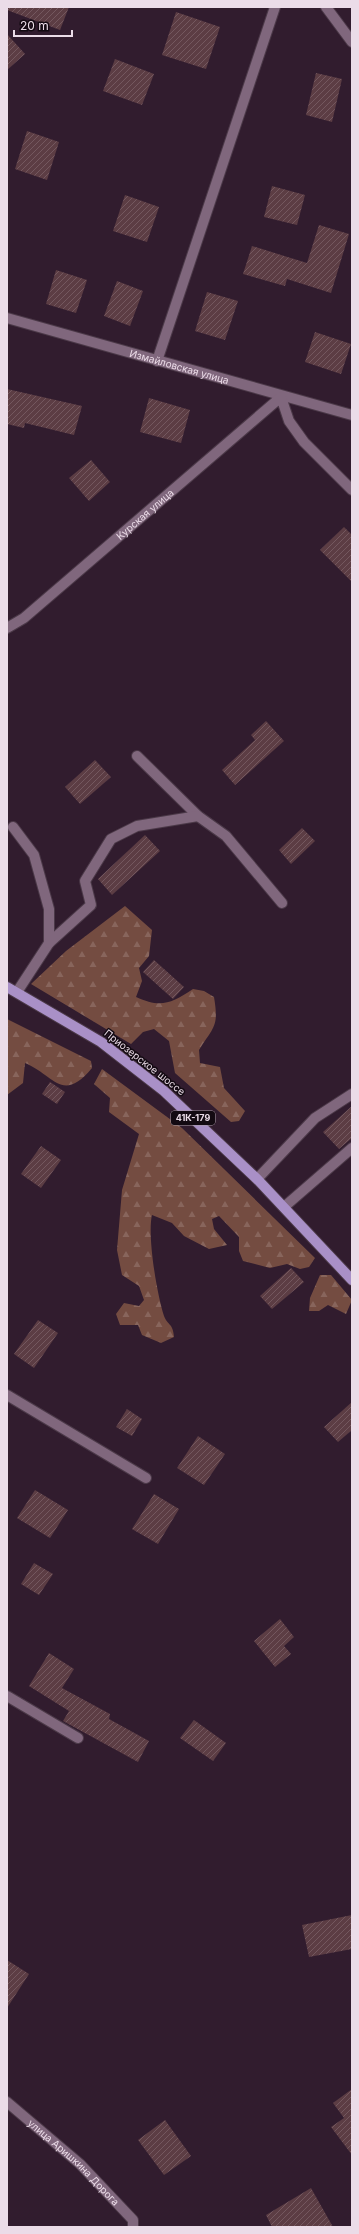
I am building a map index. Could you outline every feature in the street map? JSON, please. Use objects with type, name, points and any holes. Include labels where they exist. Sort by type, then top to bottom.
[{"type":"main road","name":"Приозерское шоссе","points":[[7,986],[101,1042],[164,1091],[257,1179],[352,1280]]},
{"type":"street","points":[[157,361],[275,7]]},
{"type":"street","points":[[326,7],[352,42]]},
{"type":"street","name":"Измайловская улица","points":[[7,318],[352,415]]},
{"type":"street","points":[[281,396],[290,421],[304,442],[352,490]]},
{"type":"street","name":"Курская улица","points":[[7,628],[24,618],[281,396]]},
{"type":"street","points":[[137,756],[198,816],[226,836],[282,903]]},
{"type":"street","points":[[17,992],[49,943],[91,905],[85,881],[111,839],[137,826],[198,816]]},
{"type":"street","points":[[13,827],[34,855],[49,909],[49,943]]},
{"type":"street","points":[[257,1179],[315,1118],[352,1094]]},
{"type":"street","points":[[284,1207],[352,1148]]},
{"type":"street","points":[[7,1395],[146,1478]]},
{"type":"street","points":[[7,1696],[78,1738]]},
{"type":"street","name":"улица Аришкина Дорога","points":[[7,2102],[80,2164],[133,2220],[133,2227]]},
{"type":"green space","points":[[125,906],[152,930],[149,956],[139,968],[142,981],[136,997],[152,1002],[165,1003],[178,998],[193,989],[204,991],[214,997],[216,1015],[214,1026],[199,1050],[200,1063],[220,1067],[224,1088],[245,1111],[239,1121],[231,1122],[175,1073],[169,1041],[154,1029],[143,1032],[131,1044],[31,984],[66,951]]},
{"type":"green space","points":[[7,1019],[91,1061],[92,1068],[82,1079],[73,1084],[65,1085],[58,1084],[25,1063],[23,1083],[7,1095]]},
{"type":"green space","points":[[102,1069],[182,1128],[315,1258],[309,1267],[300,1269],[287,1264],[270,1268],[243,1261],[239,1251],[239,1237],[219,1216],[212,1219],[214,1229],[227,1245],[209,1249],[184,1236],[172,1223],[152,1215],[151,1236],[156,1280],[164,1316],[171,1327],[174,1337],[161,1343],[142,1335],[138,1325],[120,1325],[116,1314],[124,1303],[139,1306],[144,1300],[139,1286],[122,1275],[117,1250],[122,1190],[139,1134],[109,1112],[110,1098],[94,1084]]},
{"type":"green space","points":[[320,1275],[331,1275],[352,1300],[346,1314],[328,1305],[319,1311],[309,1311],[310,1298]]},
{"type":"building","points":[[7,7],[69,7],[60,30],[7,10]]},
{"type":"building","points":[[176,12],[220,27],[206,69],[162,55]]},
{"type":"building","points":[[7,34],[25,54],[7,70]]},
{"type":"building","points":[[115,59],[154,74],[142,105],[103,91]]},
{"type":"building","points":[[316,73],[342,79],[332,122],[306,115]]},
{"type":"building","points":[[27,131],[59,142],[47,180],[15,169]]},
{"type":"building","points":[[272,186],[305,195],[297,225],[264,217]]},
{"type":"building","points":[[125,195],[159,207],[147,242],[113,231]]},
{"type":"building","points":[[319,225],[349,234],[331,293],[287,279],[285,286],[243,274],[252,246],[307,263]]},
{"type":"building","points":[[56,270],[87,280],[76,313],[46,304]]},
{"type":"building","points":[[117,281],[143,291],[130,326],[104,316]]},
{"type":"building","points":[[207,292],[238,301],[225,340],[195,331]]},
{"type":"building","points":[[315,332],[351,344],[341,374],[305,362]]},
{"type":"building","points":[[7,389],[82,406],[74,435],[25,423],[24,428],[7,424]]},
{"type":"building","points":[[149,398],[190,410],[181,443],[140,432]]},
{"type":"building","points":[[91,460],[110,482],[89,501],[69,478]]},
{"type":"building","points":[[344,527],[352,535],[352,582],[320,550]]},
{"type":"building","points":[[266,721],[284,741],[235,785],[222,770],[255,740],[251,735]]},
{"type":"building","points":[[95,760],[111,777],[80,804],[65,787]]},
{"type":"building","points":[[302,828],[315,841],[291,864],[279,850]]},
{"type":"building","points":[[145,835],[160,851],[112,895],[98,879]]},
{"type":"building","points":[[154,960],[184,987],[173,999],[143,972]]},
{"type":"building","points":[[50,1082],[65,1092],[57,1104],[42,1094]]},
{"type":"building","points":[[352,1106],[352,1138],[339,1149],[323,1132]]},
{"type":"building","points":[[41,1146],[61,1160],[41,1188],[21,1174]]},
{"type":"building","points":[[291,1268],[304,1282],[272,1309],[260,1296]]},
{"type":"building","points":[[38,1320],[58,1333],[34,1368],[14,1354]]},
{"type":"building","points":[[352,1402],[352,1430],[338,1442],[324,1427]]},
{"type":"building","points":[[127,1409],[142,1419],[132,1436],[116,1427]]},
{"type":"building","points":[[198,1436],[225,1454],[204,1485],[177,1468]]},
{"type":"building","points":[[35,1490],[68,1510],[50,1538],[17,1518]]},
{"type":"building","points":[[154,1494],[179,1509],[158,1544],[132,1529]]},
{"type":"building","points":[[34,1563],[53,1574],[39,1595],[21,1584]]},
{"type":"building","points":[[280,1619],[294,1637],[284,1646],[291,1654],[275,1667],[254,1641]]},
{"type":"building","points":[[49,1653],[74,1669],[62,1688],[110,1714],[109,1719],[149,1741],[138,1762],[63,1721],[69,1711],[29,1686]]},
{"type":"building","points":[[194,1720],[226,1743],[213,1761],[180,1738]]},
{"type":"building","points":[[352,1915],[352,1949],[309,1957],[302,1925]]},
{"type":"building","points":[[7,1960],[29,1974],[7,2008]]},
{"type":"building","points":[[352,2089],[352,2155],[331,2127],[344,2118],[333,2103]]},
{"type":"building","points":[[165,2120],[191,2156],[164,2175],[138,2140]]},
{"type":"building","points":[[311,2188],[333,2227],[272,2227],[266,2215]]}]
